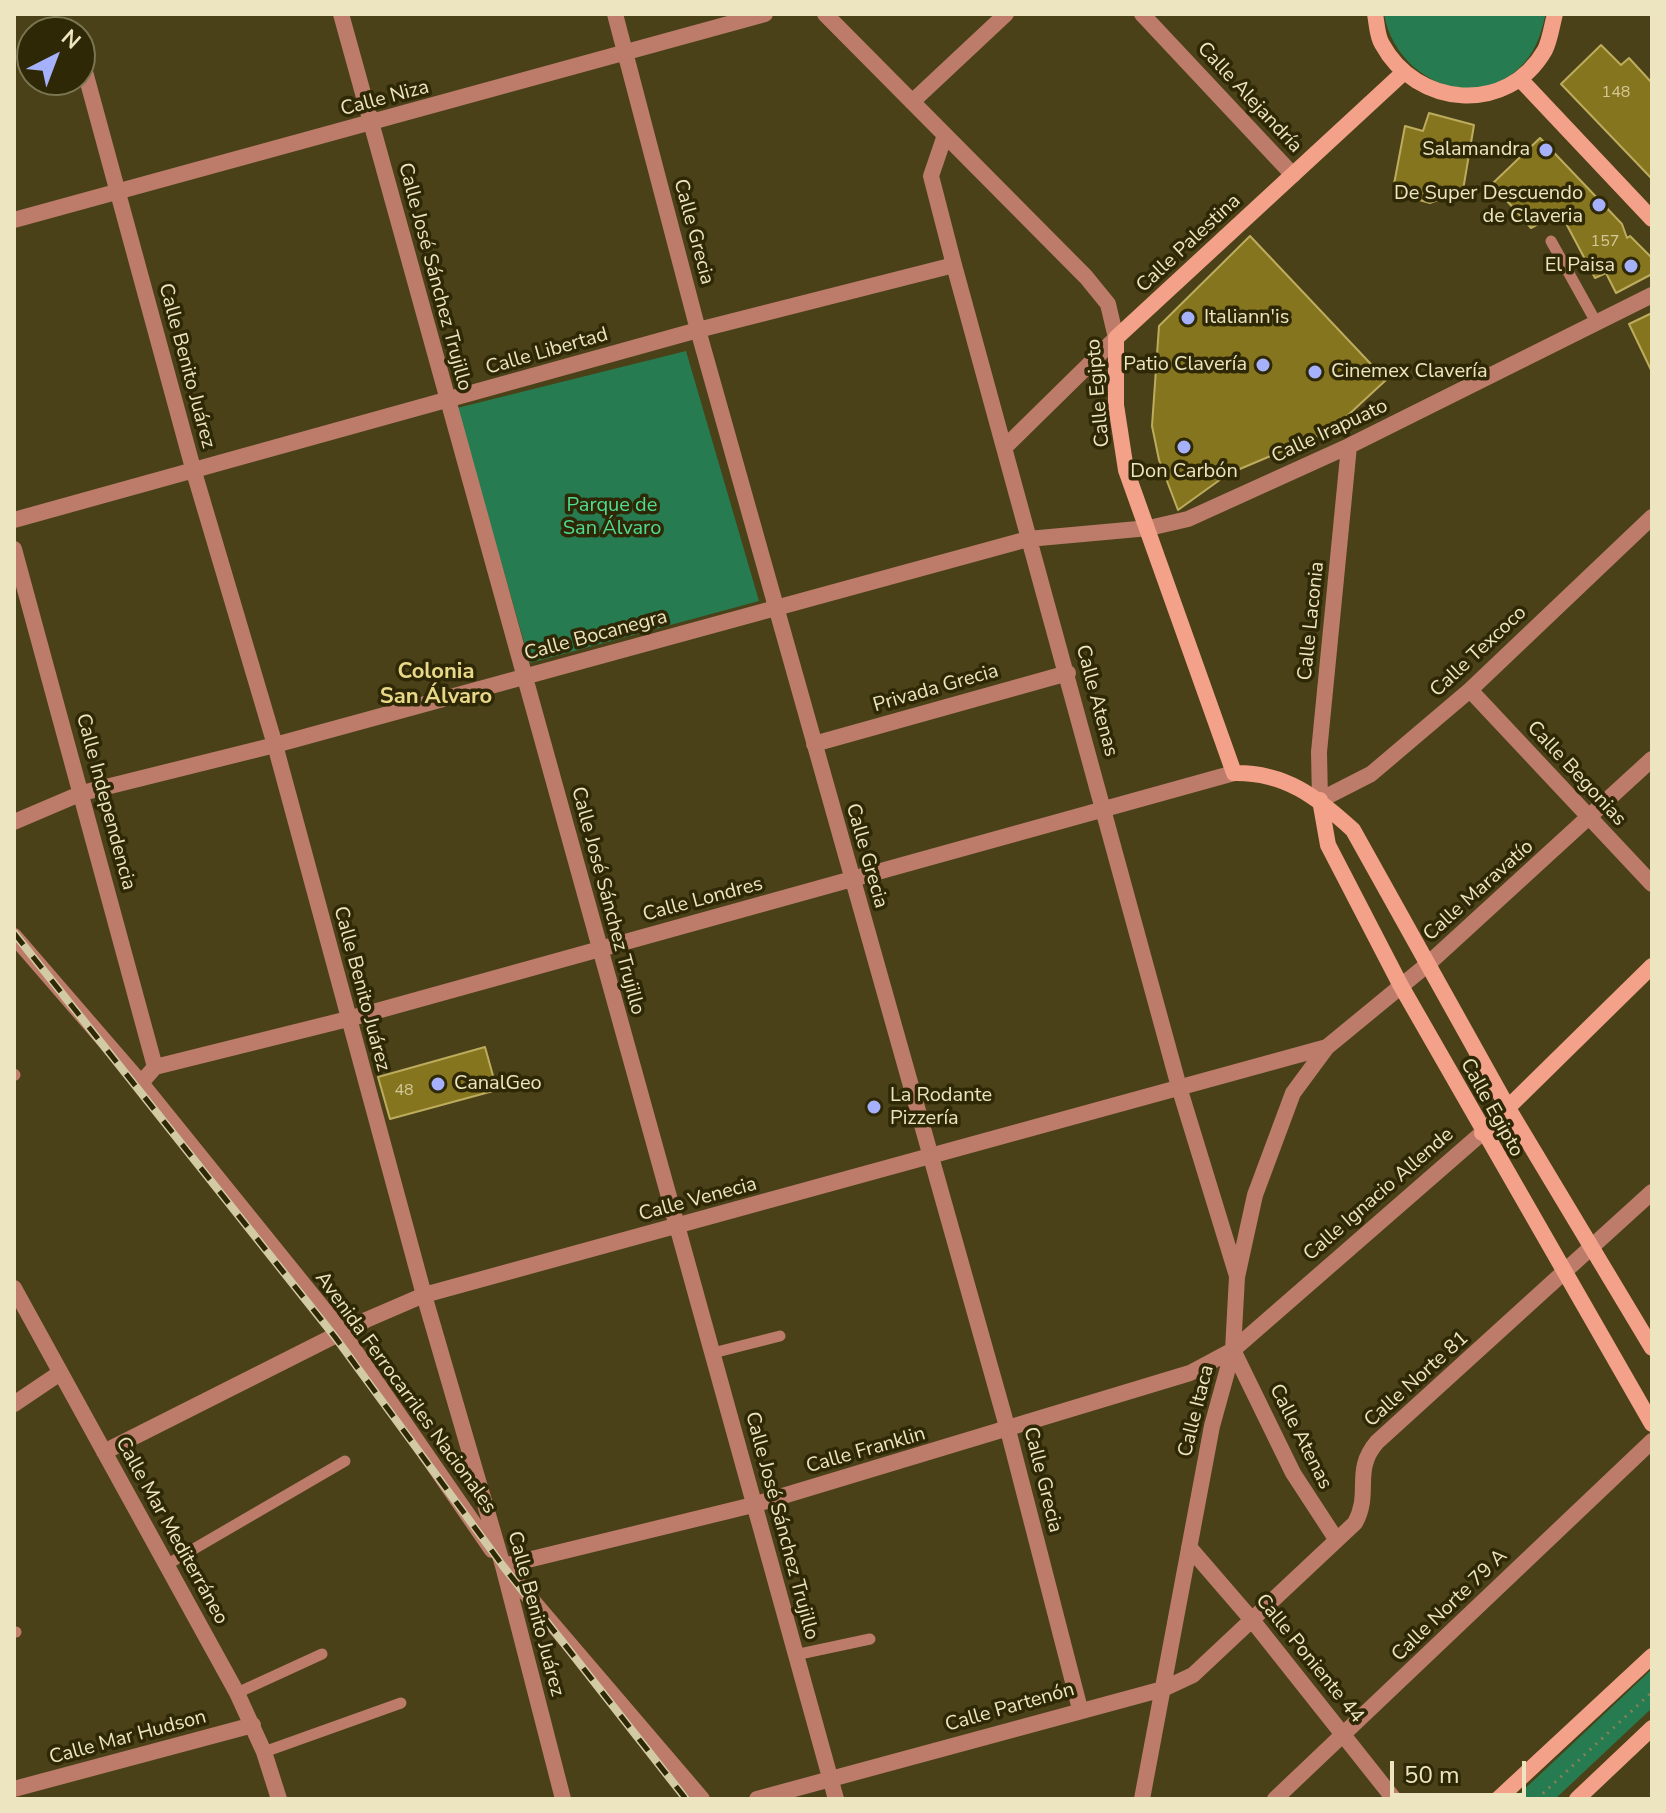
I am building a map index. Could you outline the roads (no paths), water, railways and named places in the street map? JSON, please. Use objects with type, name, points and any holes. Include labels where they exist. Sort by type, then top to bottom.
[{"type":"street","name":"Calle José Sánchez Trujillo","points":[[341,14],[836,1799]]},
{"type":"street","name":"Calle Grecia","points":[[615,14],[698,330],[1008,1430],[1080,1709]]},
{"type":"street","name":"Calle Niza","points":[[14,220],[765,14]]},
{"type":"street","name":"Calle Egipto","points":[[825,14],[1086,277],[1108,304],[1116,338],[1116,405],[1126,470],[1234,773],[1275,776],[1320,800],[1353,830],[1508,1108],[1652,1348]]},
{"type":"street","points":[[912,102],[1006,14]]},
{"type":"street","name":"Calle Alejandría","points":[[1142,14],[1293,175]]},
{"type":"street","points":[[1375,14],[1381,42],[1403,73],[1429,90],[1460,97],[1491,93],[1520,79],[1545,49],[1555,14]]},
{"type":"street","name":"Calle Palestina","points":[[1005,447],[1116,338],[1403,73]]},
{"type":"street","points":[[1520,79],[1652,219]]},
{"type":"street","name":"Calle Benito Juárez","points":[[92,96],[194,472],[275,745],[424,1295],[503,1566],[563,1799]]},
{"type":"street","name":"Calle Atenas","points":[[945,135],[931,176],[1179,1087],[1237,1277]]},
{"type":"street","name":"Calle Libertad","points":[[14,520],[448,402],[698,330],[954,265]]},
{"type":"street","name":"Calle Irapuato","points":[[1149,528],[1188,519],[1349,446],[1652,295]]},
{"type":"street","name":"Calle Laconia","points":[[1320,800],[1319,752],[1349,446]]},
{"type":"street","name":"Calle Texcoco","points":[[1320,800],[1371,774],[1470,690],[1652,517]]},
{"type":"street","name":"Calle Bocanegra","points":[[14,822],[82,793],[275,745],[1028,539],[1149,528]]},
{"type":"street","name":"Calle Independencia","points":[[14,549],[155,1067]]},
{"type":"street","name":"Privada Grecia","points":[[814,744],[1068,673]]},
{"type":"street","name":"Calle Begonias","points":[[1470,690],[1652,884]]},
{"type":"street","name":"Calle Maravatío","points":[[1327,1047],[1428,964],[1652,759]]},
{"type":"street","name":"Calle Londres","points":[[155,1067],[348,1019],[1234,773]]},
{"type":"street","name":"Calle Egipto","points":[[1320,800],[1328,845],[1401,986],[1563,1275],[1652,1424]]},
{"type":"street","name":"Avenida Ferrocarriles Nacionales","points":[[14,936],[141,1083],[342,1332],[503,1566],[702,1799]]},
{"type":"street","name":"Calle Ignacio Allende","points":[[1233,1350],[1482,1133],[1652,966]]},
{"type":"street","name":"Calle Venecia","points":[[104,1452],[342,1332],[424,1295],[1327,1047]]},
{"type":"street","name":"Calle Itaca","points":[[1142,1799],[1212,1426],[1233,1350],[1237,1277],[1255,1195],[1293,1093],[1327,1047]]},
{"type":"street","points":[[141,1083],[155,1067]]},
{"type":"street","name":"Calle Norte 81","points":[[1252,1620],[1355,1523],[1362,1511],[1362,1468],[1367,1455],[1652,1192]]},
{"type":"street","name":"Calle Mar Mediterráneo","points":[[14,1288],[237,1693],[264,1752],[279,1799]]},
{"type":"street","name":"Calle Atenas","points":[[1233,1350],[1293,1473],[1336,1539]]},
{"type":"street","name":"Calle Franklin","points":[[503,1566],[753,1505],[1008,1430],[1190,1373],[1233,1350]]},
{"type":"street","points":[[14,1404],[60,1373]]},
{"type":"street","name":"Calle Norte 79 A","points":[[1275,1799],[1652,1441]]},
{"type":"street","name":"Calle Poniente 44","points":[[1189,1547],[1345,1734],[1394,1799]]},
{"type":"street","name":"Calle Partenón","points":[[757,1799],[1080,1709],[1163,1689],[1193,1675],[1252,1620]]},
{"type":"street","points":[[1498,1799],[1652,1656]]},
{"type":"street","name":"Calle Mar Hudson","points":[[14,1789],[253,1725]]},
{"type":"street","points":[[1577,1799],[1652,1728]]},
{"type":"lane","points":[[1551,241],[1596,322]]},
{"type":"lane","points":[[713,1353],[780,1336]]},
{"type":"lane","points":[[168,1564],[345,1461]]},
{"type":"lane","points":[[795,1655],[870,1639]]},
{"type":"lane","points":[[237,1693],[322,1654]]},
{"type":"lane","points":[[264,1752],[401,1703]]},
{"type":"railway","points":[[14,933],[335,1337],[503,1566],[686,1799]]},
{"type":"place","name":"Salamandra","points":[[1546,150]]},
{"type":"place","name":"De Super Descuendo de Claveria","points":[[1599,205]]},
{"type":"place","name":"El Paisa","points":[[1631,266]]},
{"type":"place","name":"Italiann'is","points":[[1188,318]]},
{"type":"place","name":"Patio Clavería","points":[[1263,365]]},
{"type":"place","name":"Cinemex Clavería","points":[[1315,372]]},
{"type":"place","name":"Don Carbón","points":[[1184,447]]},
{"type":"place","name":"CanalGeo","points":[[438,1084]]},
{"type":"place","name":"La Rodante Pizzería","points":[[874,1107]]},
{"type":"district","name":"Colonia San Álvaro","points":[[436,686]]},
{"type":"park label","name":"Parque de San Álvaro","points":[[612,518]]}]
